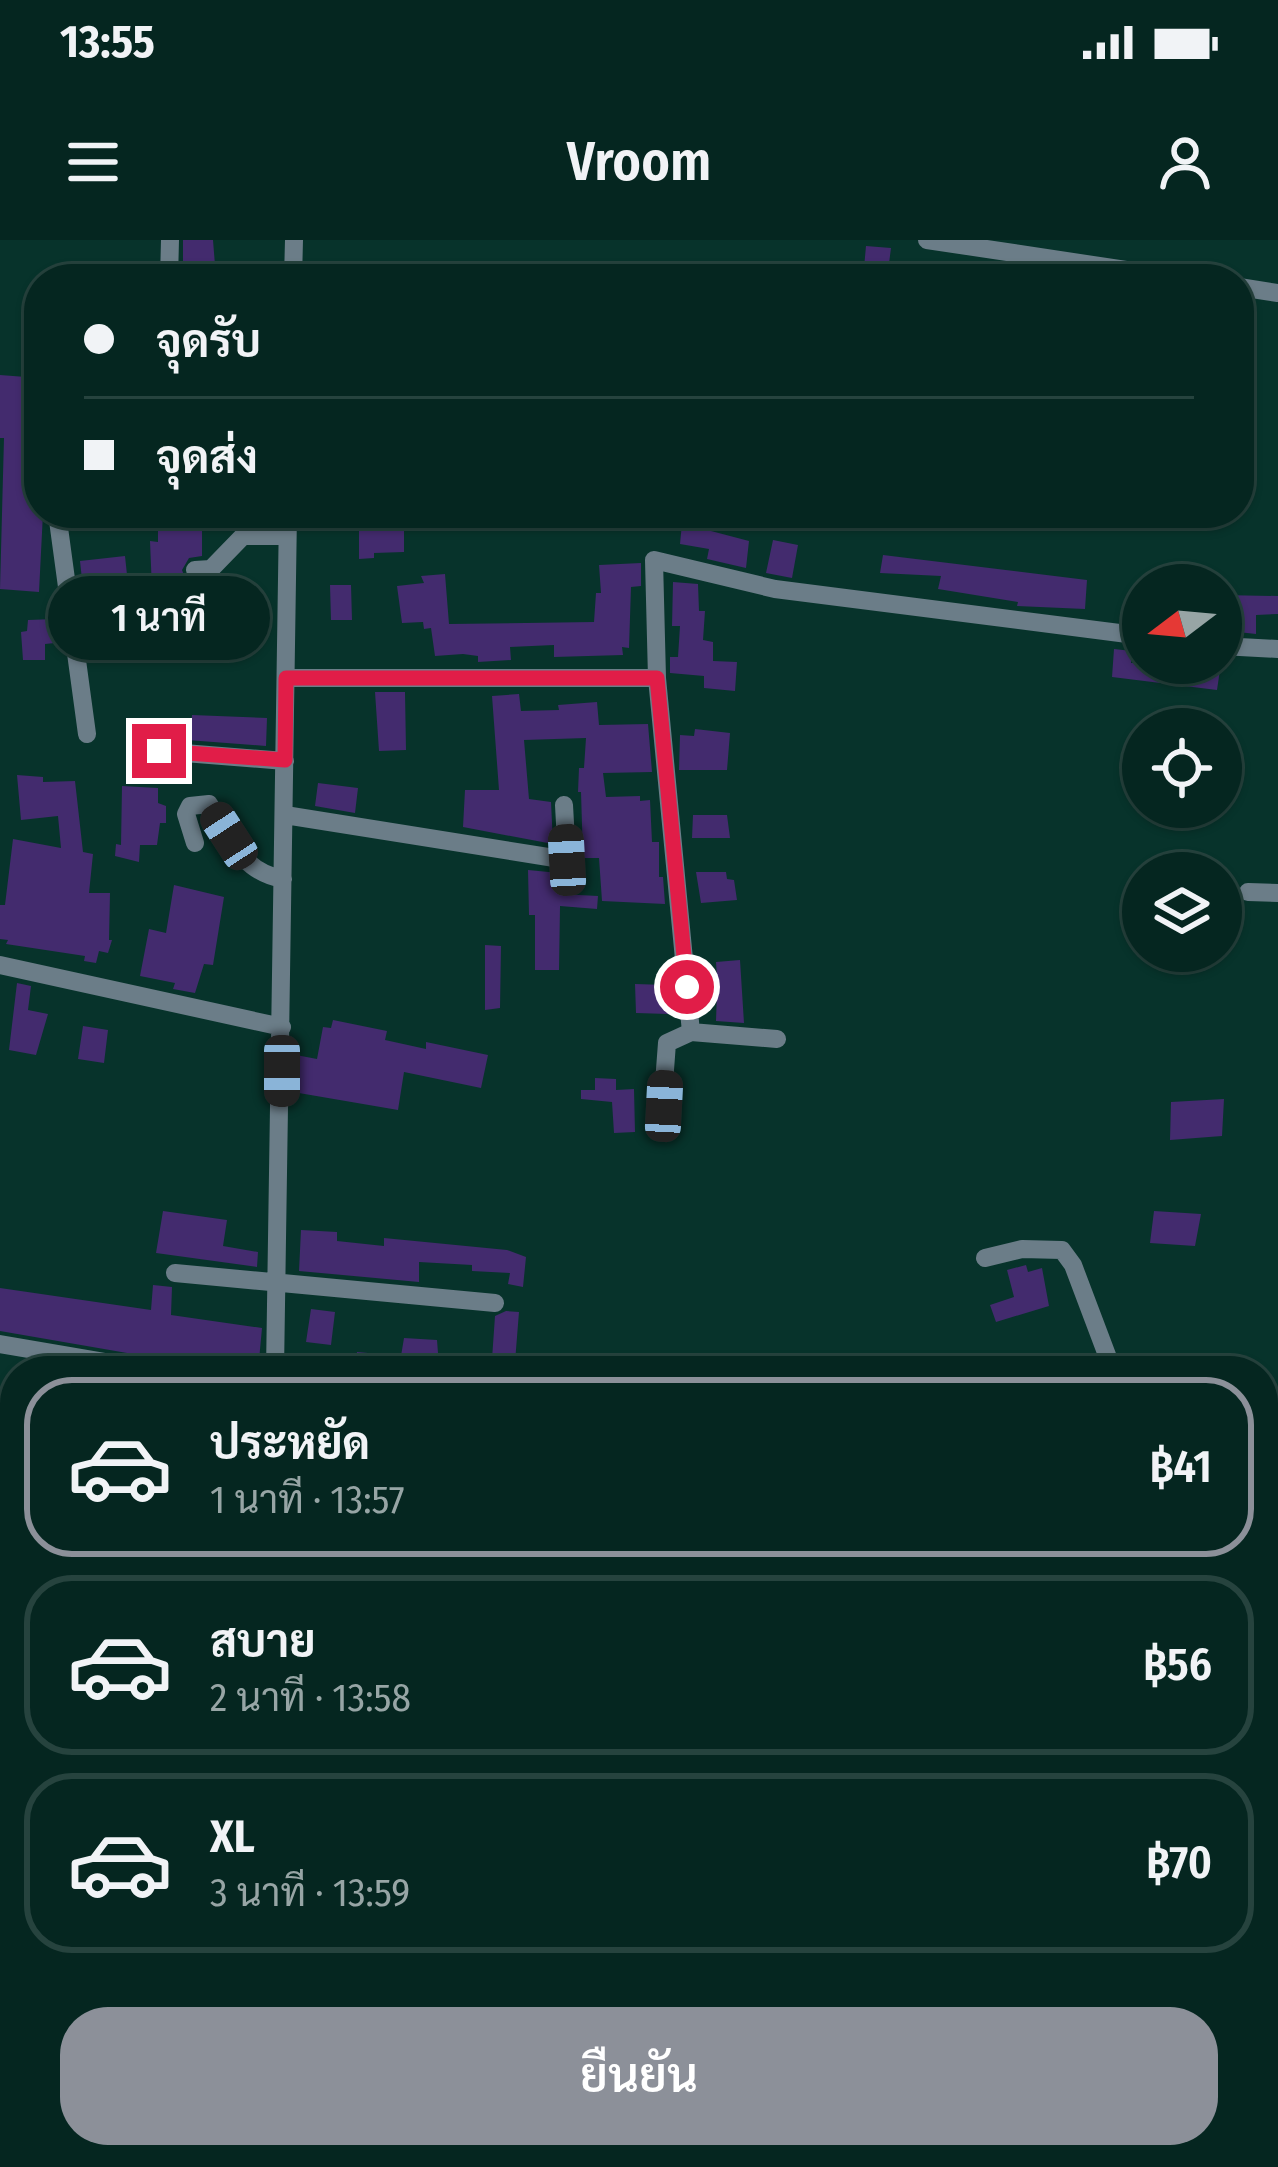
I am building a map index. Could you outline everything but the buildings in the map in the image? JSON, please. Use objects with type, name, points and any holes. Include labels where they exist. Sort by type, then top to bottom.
[{"type":"street","points":[[927,240],[1086,264]]},
{"type":"street","points":[[59,528],[87,734]]},
{"type":"street","points":[[195,570],[211,569],[243,536],[269,528]]},
{"type":"street","points":[[276,1356],[288,528]]},
{"type":"street","points":[[691,1031],[657,678],[653,560],[775,590],[1122,633]]},
{"type":"street","points":[[1242,647],[1278,649]]},
{"type":"street","points":[[286,678],[657,678]]},
{"type":"street","points":[[159,751],[285,760]]},
{"type":"street","points":[[195,843],[186,814],[190,806],[209,804],[249,867],[263,876],[283,879]]},
{"type":"street","points":[[285,815],[567,860],[564,805]]},
{"type":"street","points":[[1248,892],[1278,893]]},
{"type":"street","points":[[0,964],[282,1027]]},
{"type":"street","points":[[661,1123],[667,1042],[691,1031],[776,1039]]},
{"type":"street","points":[[985,1258],[1022,1249],[1062,1250],[1073,1265],[1107,1356]]},
{"type":"street","points":[[175,1273],[494,1303]]},
{"type":"street","points":[[0,1344],[70,1356]]},
{"type":"route","points":[[159,751],[285,760],[286,678],[657,678],[687,987]]}]
